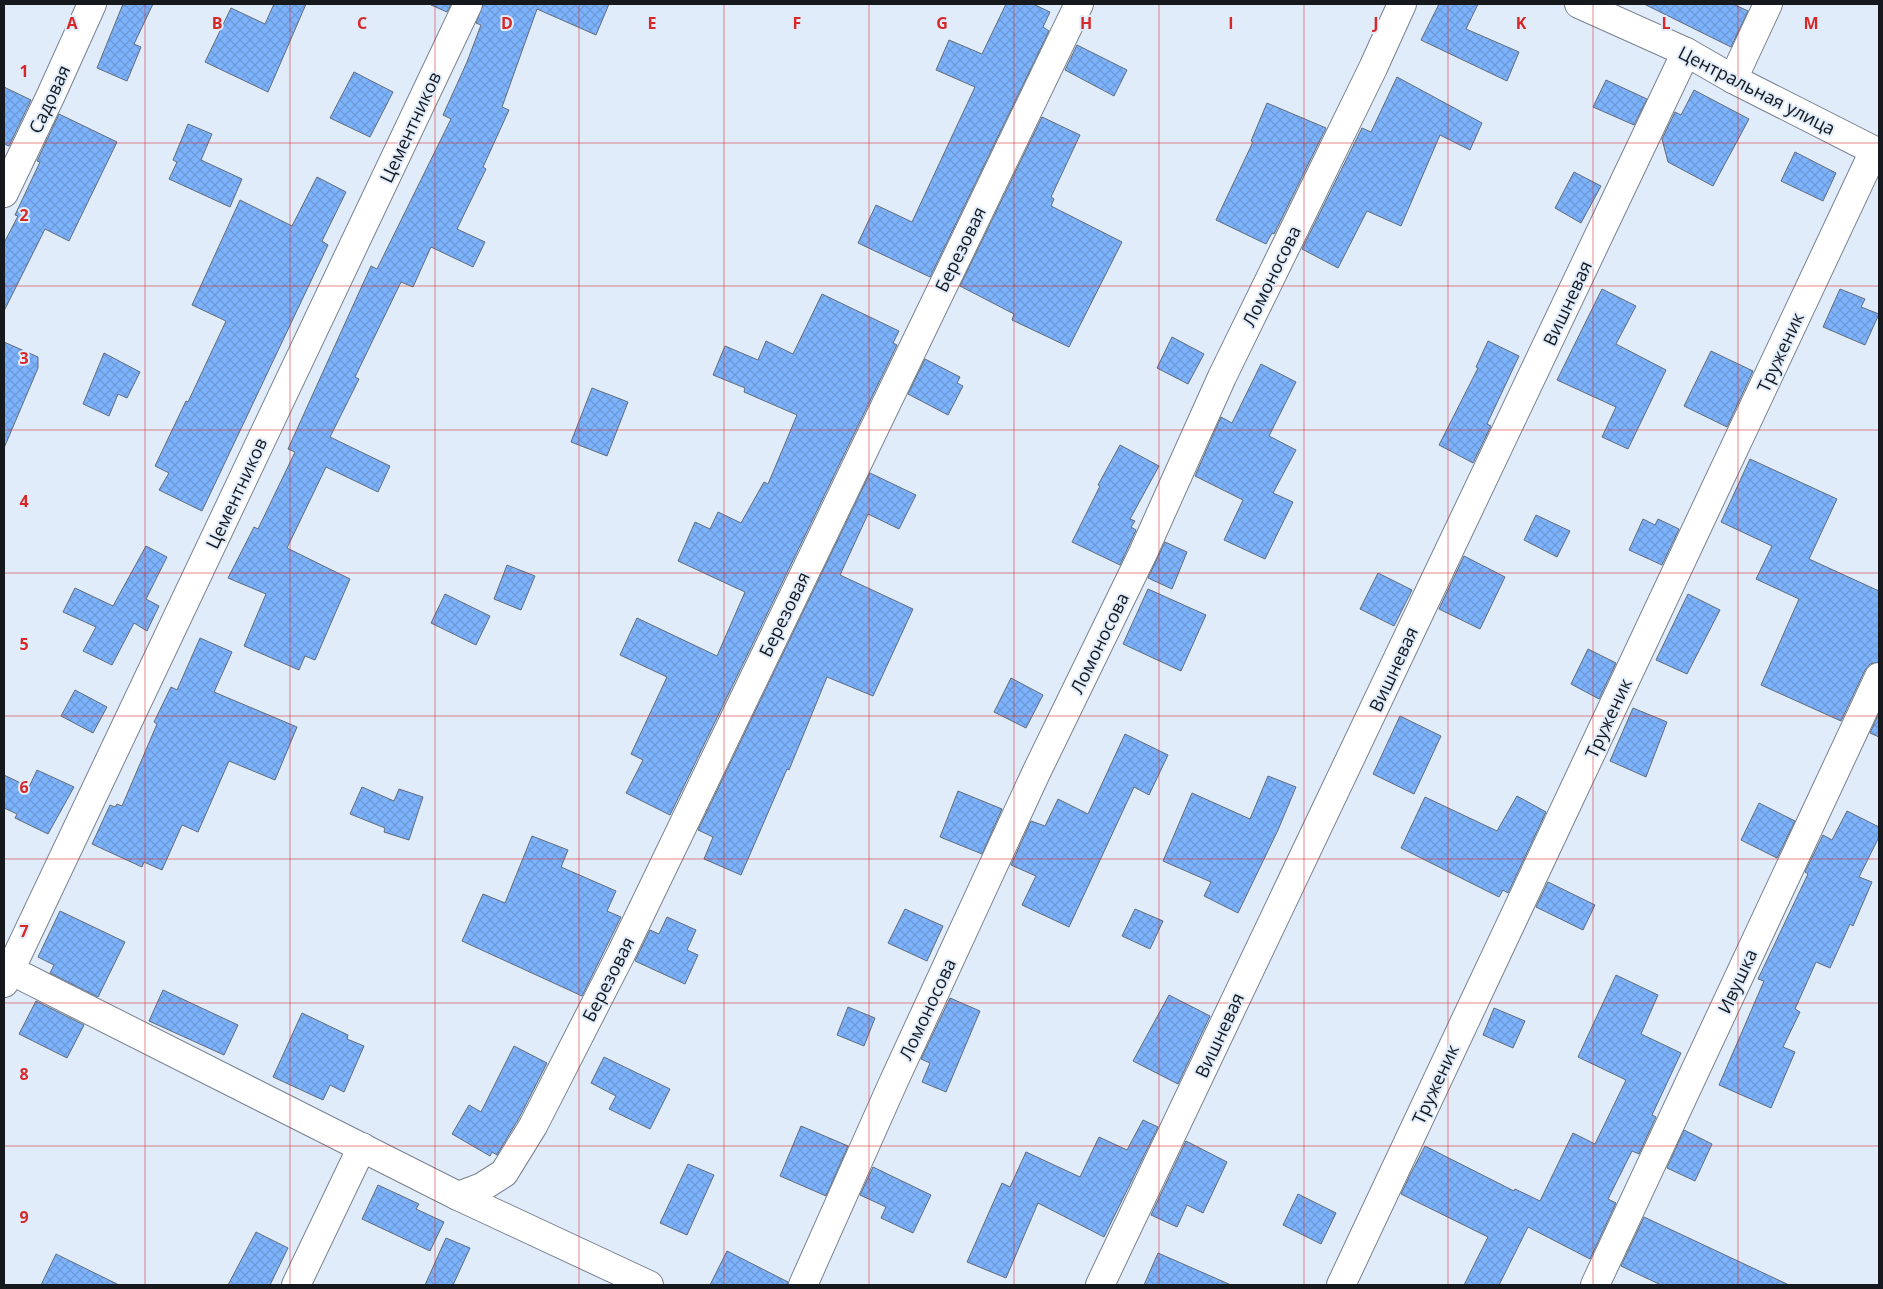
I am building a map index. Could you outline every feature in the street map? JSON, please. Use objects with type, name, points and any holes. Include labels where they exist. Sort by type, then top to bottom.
[{"type":"street","name":"Садовая","points":[[4,194],[92,4]]},
{"type":"street","name":"Цементников","points":[[6,973],[468,4]]},
{"type":"street","name":"Березовая","points":[[458,1196],[482,1187],[504,1173],[533,1126],[621,954],[1079,4]]},
{"type":"street","name":"Ломоносова","points":[[803,1285],[893,1083],[1036,773],[1143,554],[1222,377],[1373,68],[1402,4]]},
{"type":"street","name":"Центральная улица","points":[[1579,4],[1686,52],[1733,79],[1877,152]]},
{"type":"street","points":[[1733,79],[1768,4]]},
{"type":"street","name":"Вишневая","points":[[1100,1285],[1686,52]]},
{"type":"street","name":"Труженик","points":[[1341,1285],[1877,152]]},
{"type":"street","name":"Ивушка","points":[[1595,1285],[1879,677]]},
{"type":"street","points":[[6,973],[635,1283]]},
{"type":"street","points":[[296,1285],[362,1147]]},
{"type":"building","points":[[123,4],[153,4],[134,44],[141,47],[127,81],[97,68]]},
{"type":"building","points":[[274,4],[306,4],[268,92],[205,62],[231,8],[265,24]]},
{"type":"building","points":[[432,4],[451,4],[447,12]]},
{"type":"building","points":[[483,4],[609,4],[596,35],[537,9],[502,107],[509,110],[483,167],[486,169],[457,229],[485,242],[473,267],[431,247],[413,287],[401,282],[355,377],[359,379],[330,437],[390,466],[378,492],[326,467],[287,548],[350,579],[315,660],[305,656],[299,670],[244,646],[266,594],[228,578],[254,527],[258,529],[295,452],[288,449],[371,266],[377,269],[451,119],[443,115],[481,25],[476,23]]},
{"type":"building","points":[[1006,4],[1033,4],[1050,12],[1043,27],[1049,31],[930,277],[858,243],[876,205],[912,222],[975,87],[936,70],[949,40],[982,54]]},
{"type":"building","points":[[1439,4],[1478,4],[1466,29],[1519,52],[1507,81],[1421,40]]},
{"type":"building","points":[[1644,4],[1733,4],[1748,11],[1731,47]]},
{"type":"building","points":[[1077,45],[1127,70],[1114,96],[1065,70]]},
{"type":"building","points":[[354,72],[393,92],[370,137],[330,118]]},
{"type":"building","points":[[1397,77],[1482,123],[1470,150],[1440,135],[1401,226],[1367,211],[1338,268],[1302,249],[1362,128],[1371,132]]},
{"type":"building","points":[[1606,80],[1647,99],[1634,125],[1593,107]]},
{"type":"building","points":[[4,87],[31,100],[9,146],[4,144]]},
{"type":"building","points":[[1694,90],[1749,119],[1713,186],[1668,162],[1662,139],[1675,112],[1681,115]]},
{"type":"building","points":[[1267,103],[1326,128],[1274,234],[1272,233],[1266,244],[1216,220],[1253,142],[1251,141]]},
{"type":"building","points":[[59,114],[117,142],[69,241],[45,229],[4,311],[4,243],[18,216],[15,215],[40,162],[37,161]]},
{"type":"building","points":[[1042,117],[1080,135],[1051,197],[1054,199],[1051,206],[1122,242],[1069,347],[1012,320],[1014,314],[960,286]]},
{"type":"building","points":[[188,124],[212,134],[201,160],[242,179],[230,207],[169,179],[177,162],[173,160]]},
{"type":"building","points":[[1795,152],[1836,173],[1823,201],[1781,181]]},
{"type":"building","points":[[1574,172],[1601,186],[1581,223],[1555,208]]},
{"type":"building","points":[[317,177],[346,192],[322,241],[328,245],[202,511],[159,490],[169,473],[155,466],[226,321],[192,305],[240,200],[292,226]]},
{"type":"building","points":[[1602,289],[1636,306],[1616,344],[1666,370],[1628,449],[1602,437],[1616,407],[1557,380]]},
{"type":"building","points":[[1840,289],[1865,299],[1861,307],[1879,314],[1865,345],[1823,327]]},
{"type":"building","points":[[822,294],[899,331],[893,343],[897,345],[670,815],[626,793],[643,760],[631,754],[667,677],[620,655],[637,618],[717,656],[745,592],[678,561],[695,522],[710,529],[718,512],[741,523],[764,482],[768,484],[797,415],[744,392],[745,388],[713,375],[725,346],[758,360],[766,341],[793,354]]},
{"type":"building","points":[[1172,337],[1204,354],[1188,384],[1157,368]]},
{"type":"building","points":[[1488,341],[1519,356],[1487,424],[1491,426],[1473,463],[1439,445],[1478,368],[1476,367]]},
{"type":"building","points":[[4,342],[38,357],[38,368],[4,448]]},
{"type":"building","points":[[1711,351],[1753,371],[1727,427],[1684,406]]},
{"type":"building","points":[[104,353],[140,372],[127,398],[118,394],[109,416],[83,404]]},
{"type":"building","points":[[925,359],[960,377],[957,383],[963,386],[948,415],[908,394]]},
{"type":"building","points":[[1261,364],[1296,382],[1269,436],[1296,450],[1273,493],[1293,502],[1265,559],[1224,540],[1243,500],[1195,476],[1221,417],[1232,423]]},
{"type":"building","points":[[592,388],[628,402],[607,456],[571,442]]},
{"type":"building","points":[[1120,445],[1159,466],[1130,519],[1135,521],[1131,527],[1136,530],[1120,565],[1072,542],[1100,486],[1098,485]]},
{"type":"building","points":[[1750,459],[1837,499],[1809,559],[1879,591],[1879,662],[1870,664],[1865,670],[1841,721],[1761,685],[1799,599],[1756,579],[1772,546],[1721,522]]},
{"type":"building","points":[[870,473],[916,495],[899,529],[868,514],[840,575],[913,609],[873,696],[827,677],[789,770],[787,769],[741,875],[704,859],[713,837],[698,830]]},
{"type":"building","points":[[1536,515],[1570,531],[1557,557],[1524,540]]},
{"type":"building","points":[[1643,519],[1655,525],[1658,519],[1679,529],[1662,565],[1629,550]]},
{"type":"building","points":[[1165,542],[1187,552],[1172,589],[1148,578]]},
{"type":"building","points":[[146,546],[167,557],[146,599],[159,606],[147,631],[134,623],[112,665],[83,651],[96,627],[63,612],[75,588],[113,606]]},
{"type":"building","points":[[1464,556],[1505,577],[1480,629],[1439,609]]},
{"type":"building","points":[[507,565],[535,576],[521,610],[494,599]]},
{"type":"building","points":[[1378,573],[1412,590],[1394,626],[1360,609]]},
{"type":"building","points":[[1148,589],[1206,615],[1181,671],[1123,644]]},
{"type":"building","points":[[445,594],[490,616],[476,645],[431,623]]},
{"type":"building","points":[[1688,594],[1720,610],[1687,674],[1656,660]]},
{"type":"building","points":[[200,638],[232,652],[214,692],[297,727],[275,780],[229,761],[198,832],[182,825],[162,870],[144,862],[142,867],[92,844],[110,805],[115,807],[117,804],[122,806],[157,724],[154,722],[171,687],[177,690]]},
{"type":"building","points":[[1588,649],[1616,663],[1599,699],[1571,684]]},
{"type":"building","points":[[1011,678],[1043,695],[1026,728],[994,712]]},
{"type":"building","points":[[75,690],[107,707],[93,733],[61,716]]},
{"type":"building","points":[[1633,708],[1667,722],[1646,777],[1610,761]]},
{"type":"building","points":[[1879,713],[1879,737],[1870,733]]},
{"type":"building","points":[[1400,716],[1441,736],[1414,794],[1373,774]]},
{"type":"building","points":[[1125,734],[1168,755],[1149,795],[1134,787],[1069,927],[1022,905],[1036,876],[1011,865],[1031,821],[1045,826],[1058,799],[1088,814]]},
{"type":"building","points":[[37,770],[74,787],[48,834],[15,818],[17,814],[4,808],[4,775],[29,787]]},
{"type":"building","points":[[1268,776],[1296,787],[1278,830],[1238,913],[1204,896],[1211,882],[1163,861],[1192,793],[1250,819]]},
{"type":"building","points":[[362,787],[394,801],[399,789],[423,797],[409,840],[384,832],[385,828],[350,814]]},
{"type":"building","points":[[958,791],[1002,809],[982,854],[940,837]]},
{"type":"building","points":[[1517,796],[1546,812],[1508,893],[1503,890],[1499,897],[1401,848],[1425,797],[1497,831]]},
{"type":"building","points":[[1759,803],[1795,821],[1777,858],[1741,840]]},
{"type":"building","points":[[1847,811],[1879,827],[1879,837],[1859,877],[1872,882],[1853,926],[1850,924],[1830,968],[1816,962],[1795,1009],[1800,1012],[1783,1047],[1795,1052],[1771,1108],[1719,1085],[1764,981],[1758,979],[1808,874],[1805,872],[1823,835],[1832,840]]},
{"type":"building","points":[[532,836],[568,850],[561,867],[616,891],[607,911],[621,917],[582,996],[462,941],[483,894],[505,903]]},
{"type":"building","points":[[1548,882],[1595,905],[1583,930],[1536,907]]},
{"type":"building","points":[[905,909],[943,926],[927,961],[888,943]]},
{"type":"building","points":[[1135,909],[1163,921],[1150,949],[1122,936]]},
{"type":"building","points":[[60,911],[125,942],[98,997],[50,973],[54,965],[38,957]]},
{"type":"building","points":[[667,917],[696,930],[687,950],[698,955],[685,984],[635,961],[650,930],[659,934]]},
{"type":"building","points":[[1616,975],[1658,995],[1641,1034],[1681,1053],[1652,1115],[1656,1117],[1639,1154],[1632,1151],[1608,1199],[1616,1203],[1590,1259],[1528,1227],[1499,1285],[1464,1285],[1488,1237],[1401,1194],[1410,1175],[1425,1146],[1514,1191],[1515,1189],[1540,1201],[1573,1133],[1595,1144],[1626,1080],[1578,1057]]},
{"type":"building","points":[[163,990],[238,1025],[224,1055],[149,1021]]},
{"type":"building","points":[[1169,995],[1210,1016],[1178,1084],[1133,1061]]},
{"type":"building","points":[[950,998],[980,1011],[946,1092],[922,1082],[930,1063],[921,1059]]},
{"type":"building","points":[[36,1001],[84,1025],[67,1058],[19,1034]]},
{"type":"building","points":[[848,1007],[875,1018],[864,1046],[837,1035]]},
{"type":"building","points":[[1494,1008],[1525,1021],[1513,1048],[1483,1035]]},
{"type":"building","points":[[302,1013],[348,1035],[347,1039],[364,1046],[344,1092],[330,1085],[323,1100],[273,1077]]},
{"type":"building","points":[[514,1046],[547,1063],[519,1118],[497,1155],[492,1152],[490,1156],[452,1134],[469,1105],[481,1112]]},
{"type":"building","points":[[604,1057],[670,1089],[650,1129],[609,1109],[616,1096],[591,1083]]},
{"type":"building","points":[[1143,1120],[1158,1127],[1104,1237],[1038,1203],[1006,1278],[967,1262],[1002,1183],[1010,1187],[1026,1152],[1080,1177],[1099,1137],[1127,1150]]},
{"type":"building","points":[[801,1126],[848,1146],[826,1196],[780,1176]]},
{"type":"building","points":[[1684,1130],[1712,1144],[1695,1181],[1667,1168]]},
{"type":"building","points":[[1186,1141],[1227,1162],[1203,1213],[1187,1205],[1177,1227],[1151,1215]]},
{"type":"building","points":[[688,1164],[714,1175],[687,1235],[660,1223]]},
{"type":"building","points":[[873,1167],[931,1195],[913,1233],[881,1218],[886,1207],[860,1195]]},
{"type":"building","points":[[378,1185],[419,1204],[416,1209],[444,1222],[430,1251],[362,1219]]},
{"type":"building","points":[[1298,1194],[1336,1213],[1321,1244],[1283,1225]]},
{"type":"building","points":[[1644,1217],[1789,1285],[1661,1285],[1621,1266]]},
{"type":"building","points":[[256,1232],[288,1248],[270,1285],[228,1285]]},
{"type":"building","points":[[446,1238],[470,1248],[453,1285],[425,1285]]},
{"type":"building","points":[[727,1251],[788,1282],[788,1285],[710,1285]]},
{"type":"building","points":[[1158,1253],[1231,1285],[1144,1285]]},
{"type":"building","points":[[56,1254],[119,1285],[41,1285]]}]
